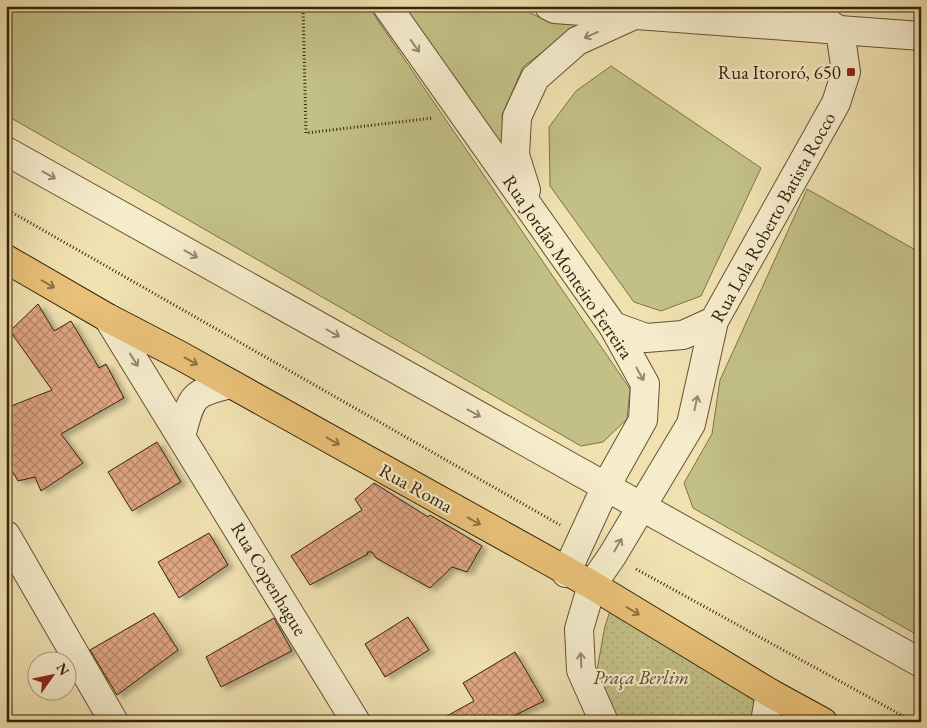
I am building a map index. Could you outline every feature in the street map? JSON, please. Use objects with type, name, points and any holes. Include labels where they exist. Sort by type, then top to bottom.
[{"type":"main road","name":"Rua Roma","points":[[6,259],[108,318],[231,384],[592,586],[770,693],[823,722]]},
{"type":"street","name":"Rua Jordão Monteiro Ferreira","points":[[387,6],[613,326],[645,384],[643,420],[606,486],[566,573]]},
{"type":"street","points":[[804,6],[840,31]]},
{"type":"street","points":[[554,7],[635,15],[921,36]]},
{"type":"street","points":[[535,218],[515,155],[517,117],[535,78],[577,42],[635,15]]},
{"type":"street","name":"Rua Lola Roberto Batista Rocco","points":[[592,586],[691,424],[714,321],[836,103],[846,72],[840,31]]},
{"type":"street","points":[[6,151],[921,663]]},
{"type":"street","name":"Rua Copenhague","points":[[108,318],[356,722]]},
{"type":"street","points":[[613,326],[646,338],[683,336],[714,321]]},
{"type":"street","points":[[181,436],[190,402],[200,393],[231,384]]},
{"type":"street","points":[[6,535],[114,722]]},
{"type":"street","points":[[592,586],[579,629],[581,670],[604,722]]},
{"type":"street","points":[[765,722],[770,693]]},
{"type":"path","points":[[303,6],[306,133],[463,115]]},
{"type":"path","points":[[6,209],[582,538]]},
{"type":"path","points":[[612,556],[914,722]]},
{"type":"green space","points":[[6,6],[368,6],[630,389],[627,419],[603,442],[581,446],[6,115]]},
{"type":"green space","points":[[404,6],[516,6],[551,23],[577,25],[523,67],[502,115],[505,155]]},
{"type":"green space","points":[[611,66],[761,168],[701,296],[661,311],[634,302],[550,186],[549,127],[576,91]]},
{"type":"green space","points":[[807,189],[921,253],[921,637],[693,508],[684,483],[712,434],[720,380]]},
{"type":"green space","name":"Praça Berlim","points":[[611,608],[761,698],[757,722],[609,722],[595,681],[605,626]]},
{"type":"building","points":[[38,304],[54,331],[71,321],[99,368],[106,364],[124,398],[61,434],[83,463],[41,491],[35,477],[18,481],[6,461],[6,408],[52,390],[10,331]]},
{"type":"building","points":[[157,442],[181,482],[132,511],[108,472]]},
{"type":"building","points":[[374,483],[428,517],[430,515],[482,546],[467,572],[452,567],[430,588],[376,558],[372,552],[367,552],[368,554],[310,585],[291,556],[362,510],[355,499]]},
{"type":"building","points":[[209,533],[228,565],[179,598],[158,562]]},
{"type":"building","points":[[154,613],[178,650],[117,695],[90,650]]},
{"type":"building","points":[[408,617],[429,650],[385,677],[365,644]]},
{"type":"building","points":[[274,618],[292,651],[221,687],[206,657]]},
{"type":"building","points":[[515,652],[544,701],[501,722],[436,722],[474,701],[463,683]]},
{"type":"place","name":"Rua Itororó, 650","points":[[851,72]]}]
